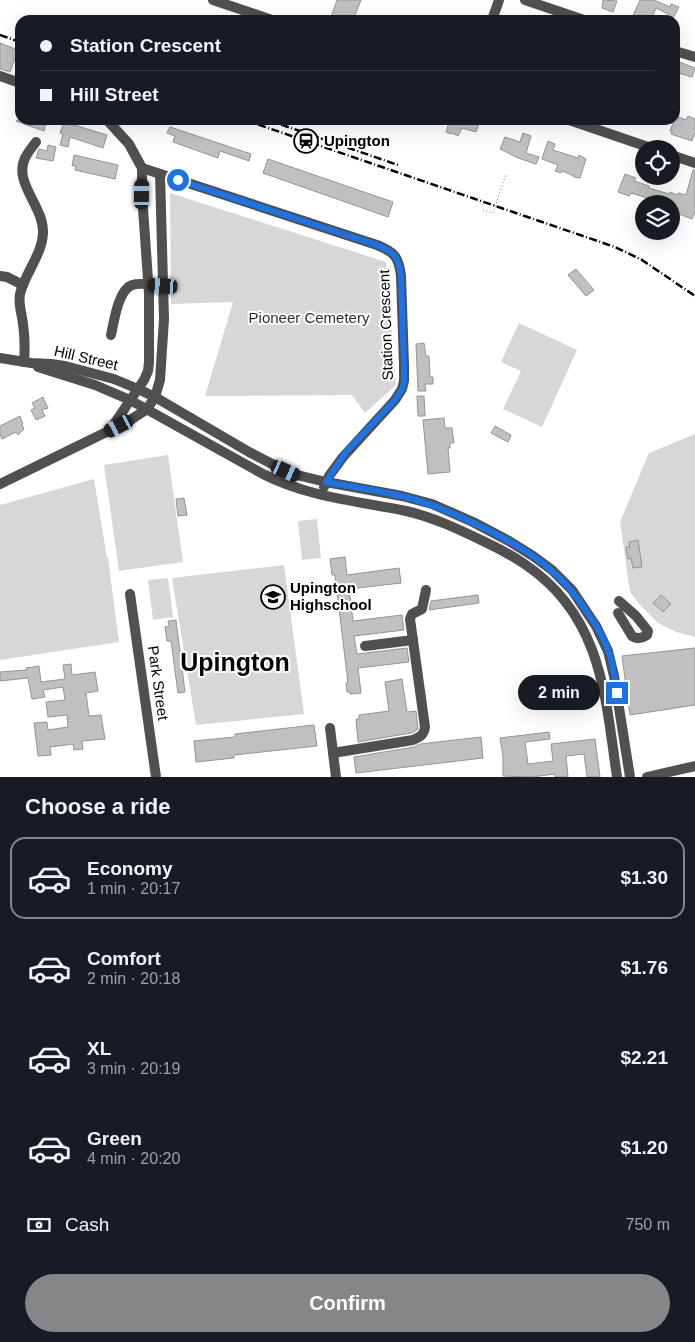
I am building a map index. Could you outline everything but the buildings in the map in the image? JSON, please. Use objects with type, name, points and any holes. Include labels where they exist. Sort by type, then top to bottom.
[{"type":"street","points":[[213,0],[257,15]]},
{"type":"street","points":[[494,15],[499,0]]},
{"type":"street","points":[[525,0],[569,15]]},
{"type":"street","points":[[680,52],[695,57]]},
{"type":"street","points":[[0,76],[15,81]]},
{"type":"street","points":[[109,431],[138,389],[148,371],[149,362],[148,285],[142,168],[130,144],[112,125]]},
{"type":"street","points":[[584,125],[635,143]]},
{"type":"street","points":[[0,358],[27,363],[19,300],[23,285],[41,245],[43,232],[38,210],[24,182],[22,170],[25,157],[36,142]]},
{"type":"street","points":[[680,158],[695,163]]},
{"type":"street","name":"Station Crescent","points":[[142,168],[377,245],[392,253],[398,261],[401,276],[404,382],[402,389],[395,400],[346,452],[326,482],[320,495]]},
{"type":"street","points":[[0,484],[129,421],[148,409],[155,397],[162,368],[163,286],[160,174]]},
{"type":"street","points":[[0,276],[7,277],[23,285]]},
{"type":"street","points":[[111,335],[120,301],[126,290],[132,285],[163,286]]},
{"type":"street","name":"Hill Street","points":[[27,363],[50,364],[82,369],[114,379],[155,397],[276,466],[296,475],[402,496],[446,510],[510,541],[534,556],[572,590],[592,620],[608,651],[614,676],[630,777]]},
{"type":"street","name":"Hill Street","points":[[27,363],[95,385],[130,400],[284,484],[320,495],[426,516],[496,547],[526,565],[563,598],[574,613],[595,654],[602,679],[617,777]]},
{"type":"street","points":[[333,753],[413,740],[424,732],[425,727],[411,616],[422,609],[426,590]]},
{"type":"street","name":"Park Street","points":[[130,594],[156,777]]},
{"type":"street","points":[[618,613],[632,636],[639,638],[647,635],[648,631],[636,616],[619,601]]},
{"type":"street","points":[[365,646],[413,640]]},
{"type":"street","points":[[330,728],[336,777]]},
{"type":"street","points":[[646,777],[695,766]]},
{"type":"path","points":[[483,210],[492,213],[506,174]]},
{"type":"green space","name":"Pioneer Cemetery","points":[[170,193],[386,262],[396,385],[365,413],[352,395],[205,396],[233,302],[171,304]]},
{"type":"green space","points":[[519,323],[577,350],[542,427],[503,409],[521,371],[501,362]]},
{"type":"green space","points":[[695,434],[695,637],[676,632],[658,623],[630,592],[620,522],[649,453]]},
{"type":"green space","points":[[168,455],[183,562],[119,571],[104,465]]},
{"type":"green space","points":[[94,479],[108,558],[119,642],[0,660],[0,505]]},
{"type":"green space","points":[[317,519],[321,558],[302,560],[298,521]]},
{"type":"green space","points":[[284,565],[304,714],[196,725],[172,578]]},
{"type":"green space","points":[[168,578],[173,617],[153,620],[148,580]]},
{"type":"railway","points":[[0,35],[15,40]]},
{"type":"railway","points":[[260,125],[615,247],[642,260],[695,296]]},
{"type":"railway","points":[[282,125],[398,165]]},
{"type":"place","name":"Upington","points":[[306,141]]},
{"type":"place","name":"Upington Highschool","points":[[273,597]]},
{"type":"district","name":"Upington","points":[[235,662]]},
{"type":"route","points":[[178,180],[377,245],[392,253],[399,264],[401,276],[404,365],[402,389],[395,400],[346,452],[326,482],[402,496],[432,504],[473,522],[534,556],[552,570],[572,590],[596,626],[608,651],[617,693]]}]
